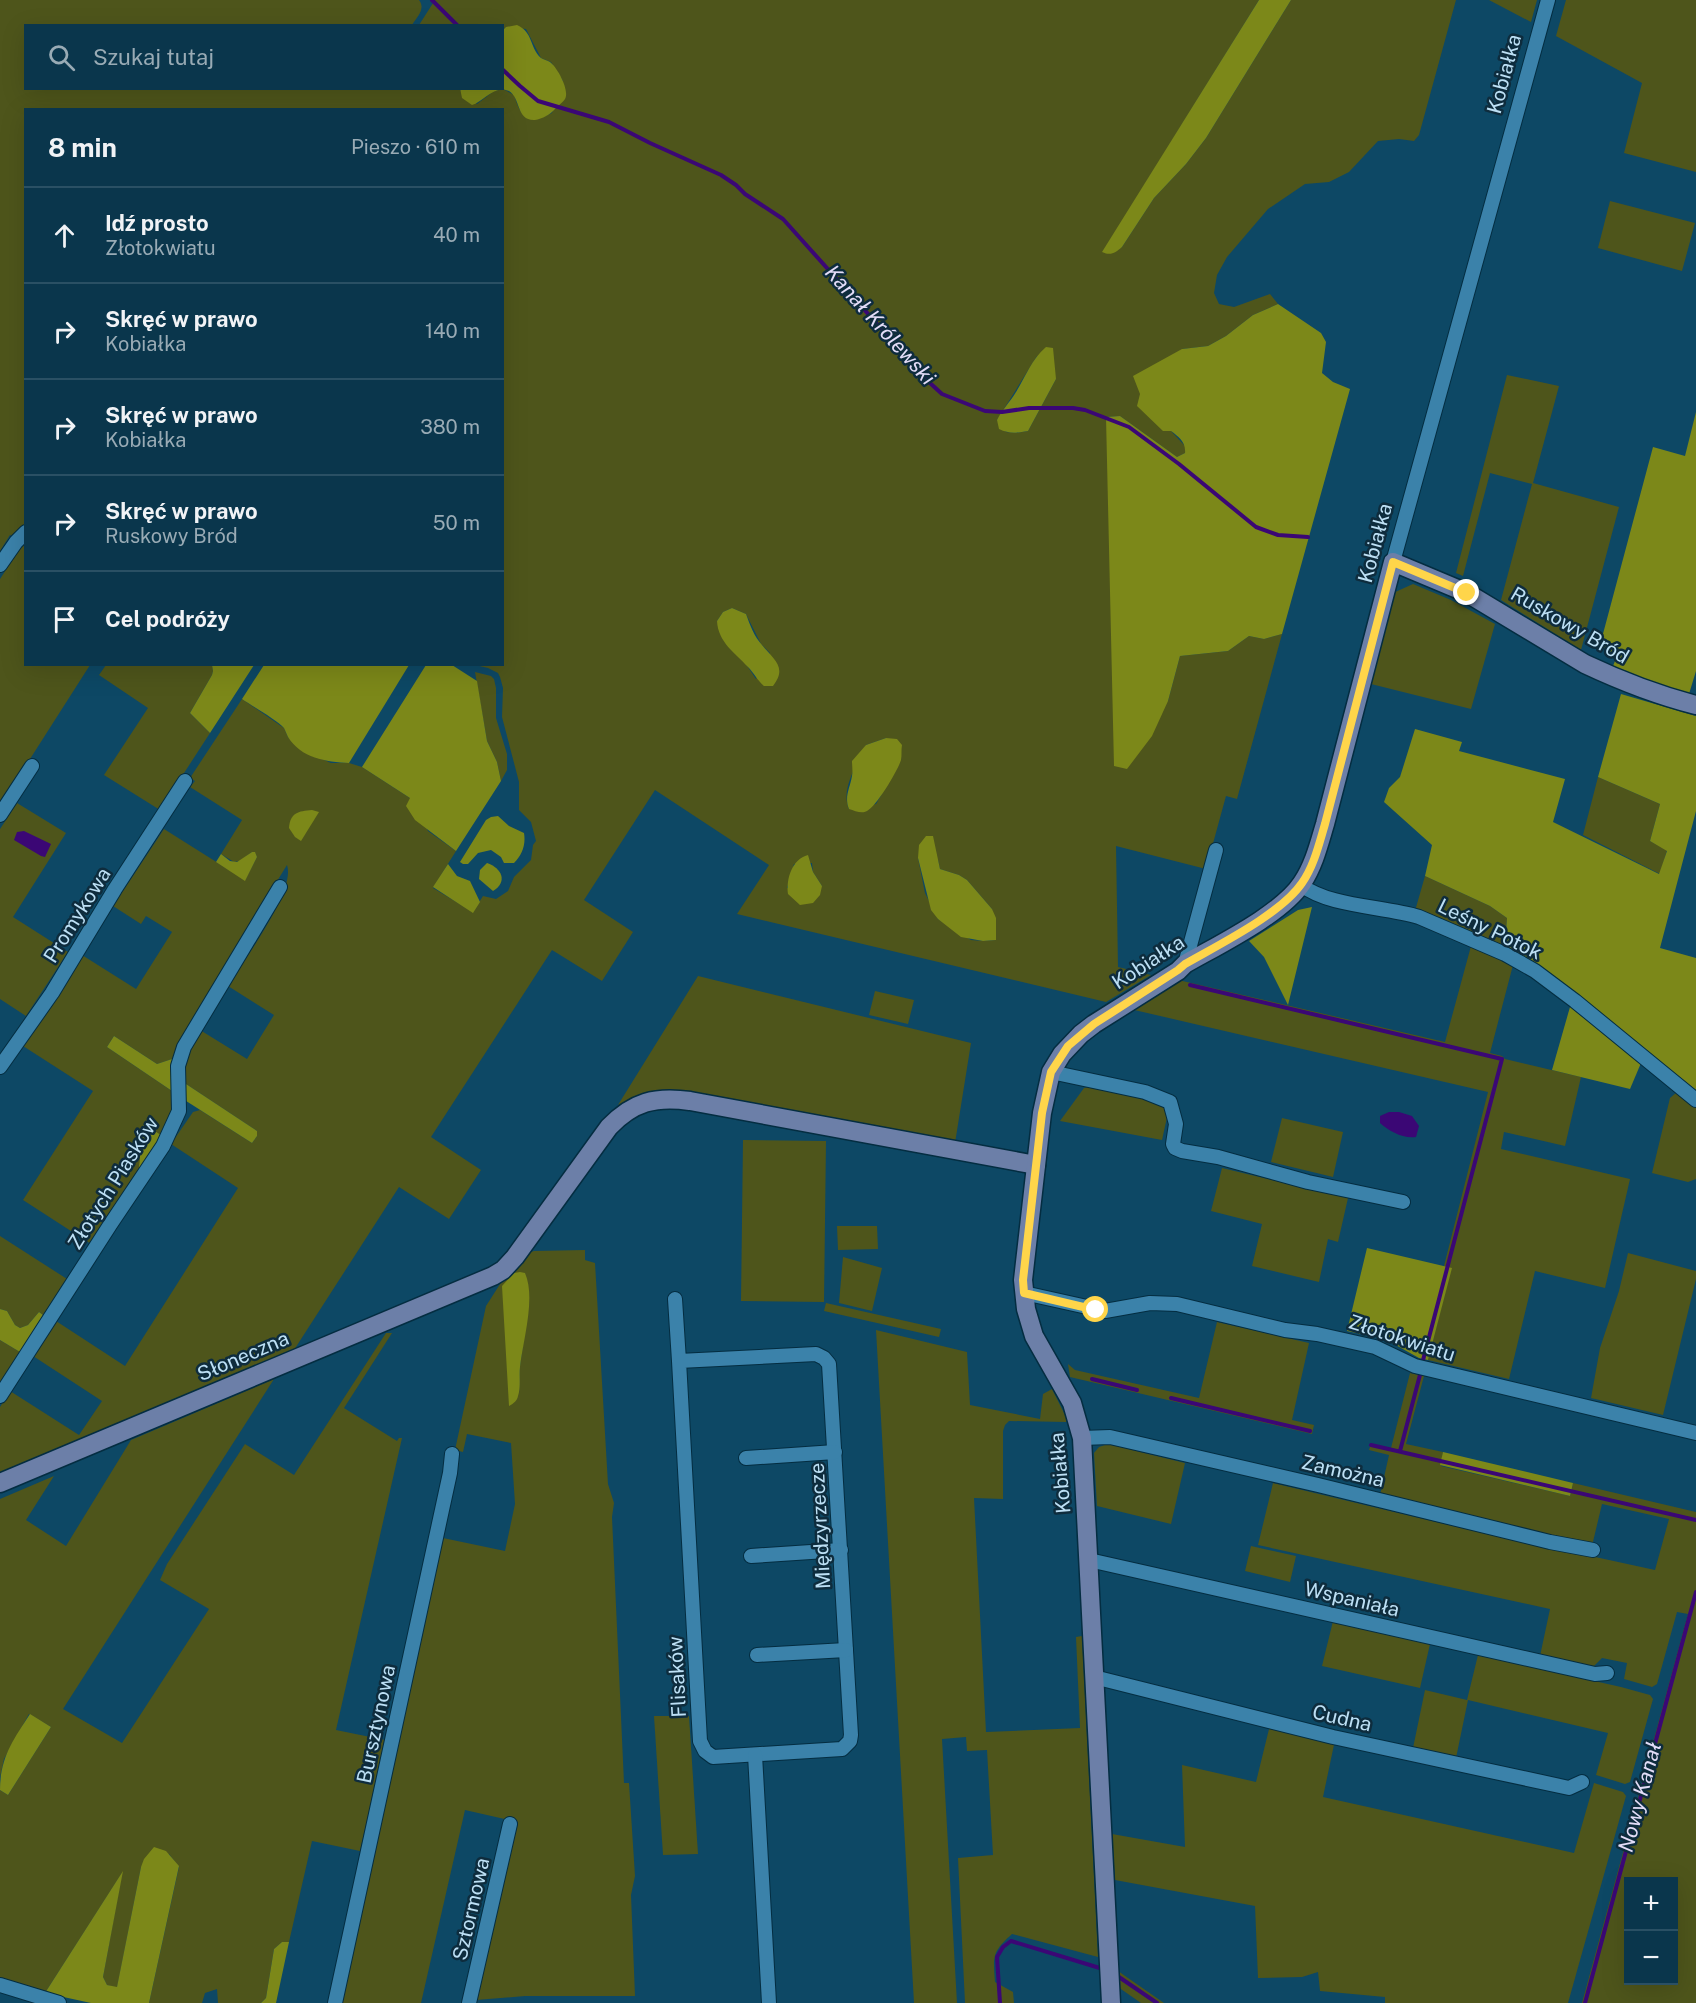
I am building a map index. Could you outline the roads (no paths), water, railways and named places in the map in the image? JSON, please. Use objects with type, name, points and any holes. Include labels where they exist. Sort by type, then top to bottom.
[{"type":"street","name":"Kobiałka","points":[[1111,2003],[1082,1438],[1072,1403],[1034,1336],[1024,1293],[1044,1096],[1051,1072],[1062,1054],[1081,1034],[1185,964],[1287,901],[1301,885],[1314,858],[1548,0]]},
{"type":"street","points":[[0,565],[24,534]]},
{"type":"street","name":"Ruskowy Bród","points":[[1393,562],[1467,593],[1585,664],[1624,682],[1696,705]]},
{"type":"street","points":[[0,815],[32,766]]},
{"type":"street","name":"Promykowa","points":[[0,1067],[52,993],[115,889],[185,781]]},
{"type":"street","points":[[1185,964],[1216,850]]},
{"type":"street","name":"Leśny Potok","points":[[1301,885],[1311,893],[1326,898],[1401,911],[1419,917],[1523,964],[1575,1001],[1696,1100]]},
{"type":"street","name":"Złotych Piasków","points":[[0,1396],[163,1146],[179,1111],[178,1066],[184,1047],[280,887]]},
{"type":"street","points":[[1051,1072],[1146,1092],[1170,1102],[1176,1124],[1173,1144],[1175,1148],[1182,1151],[1218,1157],[1308,1182],[1403,1202]]},
{"type":"street","name":"Słoneczna","points":[[0,1483],[485,1280],[503,1270],[528,1240],[609,1127],[627,1110],[652,1101],[675,1099],[690,1101],[1036,1165]]},
{"type":"street","name":"Złotokwiatu","points":[[1024,1293],[1105,1311],[1150,1303],[1177,1304],[1285,1330],[1323,1335],[1375,1347],[1421,1367],[1696,1433]]},
{"type":"street","name":"Flisaków","points":[[675,1299],[700,1742],[705,1751],[713,1757],[755,1755]]},
{"type":"street","name":"Międzyrzecze","points":[[679,1361],[812,1354],[820,1355],[827,1360],[830,1368],[851,1735],[846,1745],[837,1750],[755,1755]]},
{"type":"street","name":"Zamożna","points":[[1082,1438],[1110,1437],[1550,1542],[1593,1550]]},
{"type":"street","points":[[746,1458],[835,1452]]},
{"type":"street","name":"Bursztynowa","points":[[335,2003],[452,1454]]},
{"type":"street","points":[[751,1556],[841,1550]]},
{"type":"street","name":"Wspaniała","points":[[1089,1560],[1595,1674],[1606,1673]]},
{"type":"street","points":[[757,1655],[846,1650]]},
{"type":"street","name":"Cudna","points":[[1094,1677],[1333,1737],[1569,1788],[1582,1782]]},
{"type":"street","points":[[755,1755],[769,2003]]},
{"type":"street","name":"Sztormowa","points":[[469,2003],[510,1824]]},
{"type":"street","points":[[0,1985],[59,2003]]},
{"type":"waterway","name":"Kanał Królewski","points":[[432,0],[456,24]]},
{"type":"waterway","name":"Kanał Królewski","points":[[504,71],[538,101],[609,122],[721,175],[783,219],[942,394],[985,411],[1073,408],[1085,410],[1129,427],[1179,464],[1256,527],[1278,535],[1308,537]]},
{"type":"waterway","points":[[1190,985],[1502,1059],[1422,1364]]},
{"type":"waterway","points":[[1400,1451],[1421,1371]]},
{"type":"waterway","points":[[1092,1379],[1137,1390]]},
{"type":"waterway","points":[[1171,1398],[1310,1431]]},
{"type":"waterway","points":[[1371,1445],[1696,1520]]},
{"type":"waterway","name":"Nowy Kanał","points":[[1585,2003],[1696,1592]]},
{"type":"waterway","name":"Nowy Kanał","points":[[1000,2003],[997,1957],[1003,1947],[1011,1941],[1103,1969]]},
{"type":"waterway","name":"Nowy Kanał","points":[[1116,1975],[1157,2003]]}]
